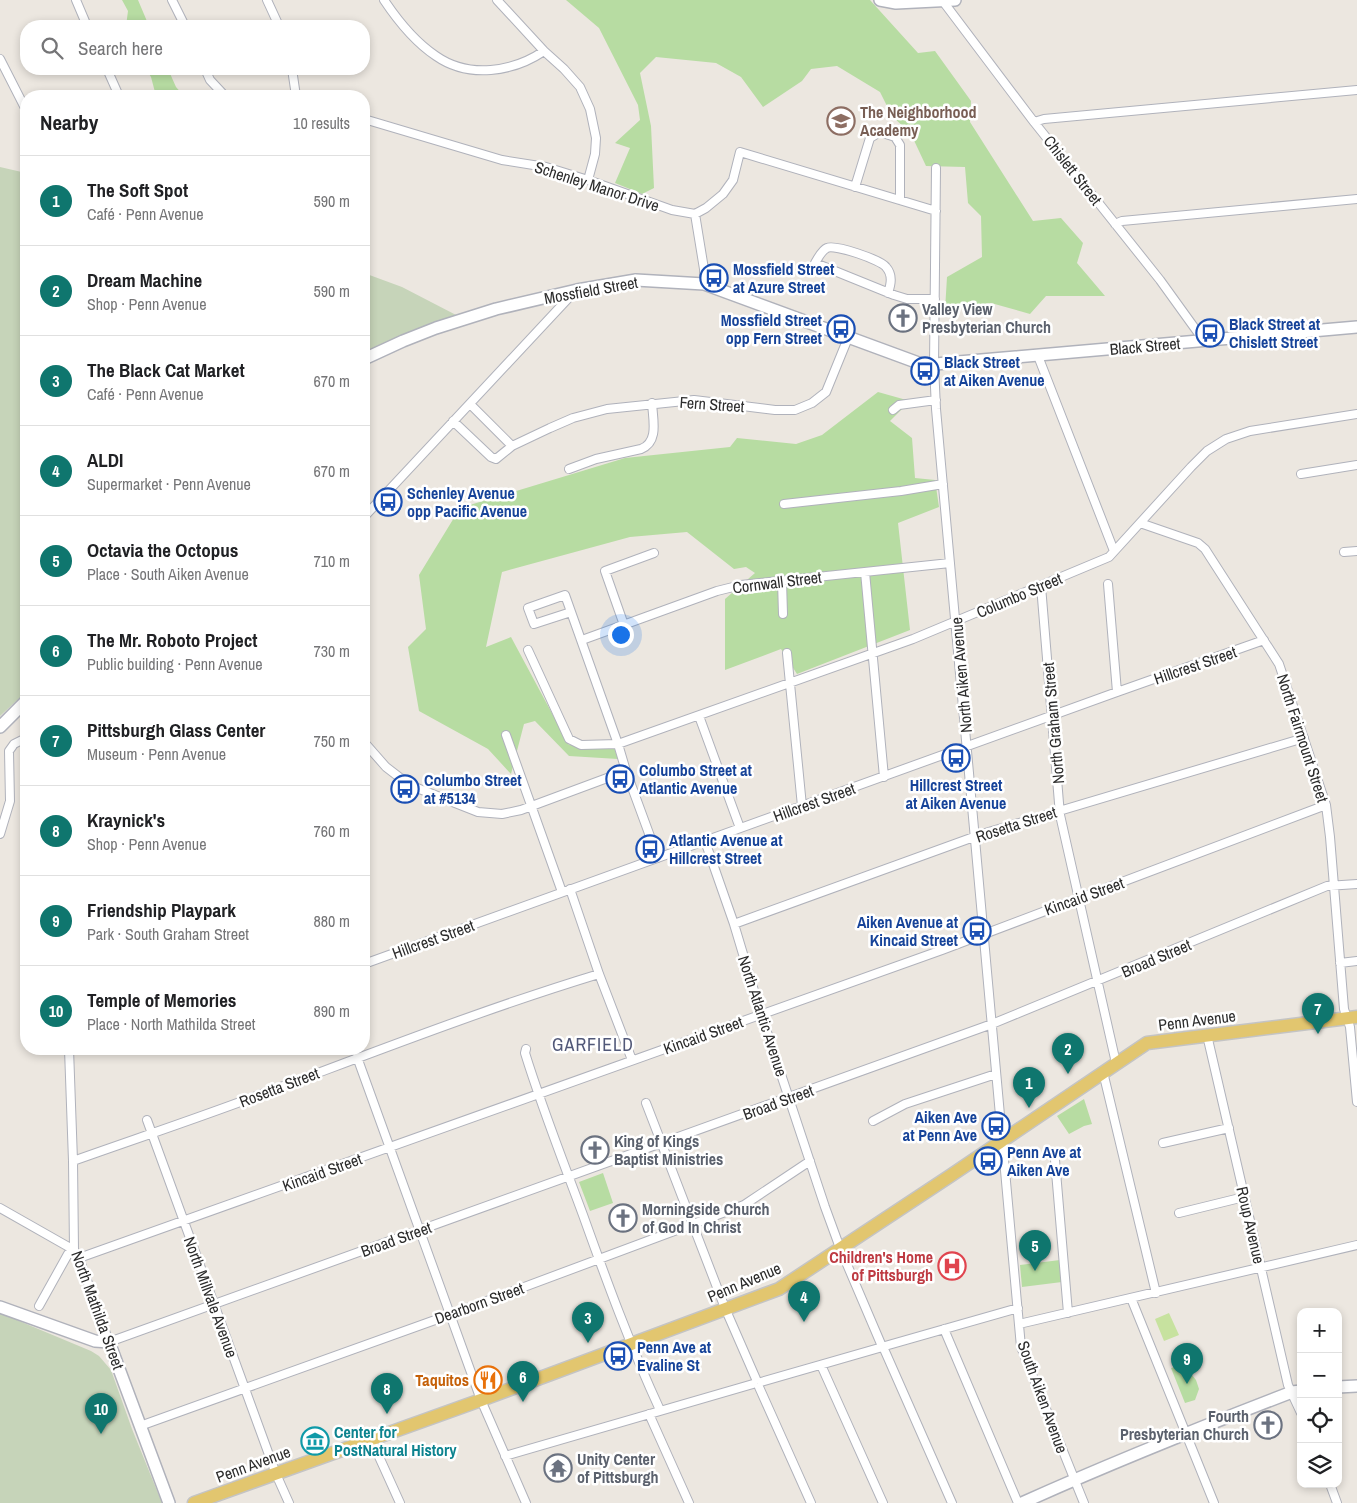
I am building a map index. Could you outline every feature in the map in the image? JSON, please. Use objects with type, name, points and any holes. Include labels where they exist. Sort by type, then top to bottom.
[{"type":"main road","name":"Penn Avenue","points":[[194,1503],[481,1400],[779,1289],[1147,1042],[1352,1018]]},
{"type":"street","points":[[76,0],[85,20]]},
{"type":"street","points":[[172,0],[182,20]]},
{"type":"street","points":[[267,0],[276,20]]},
{"type":"street","points":[[384,0],[411,35],[436,57],[456,65],[476,70],[501,69],[523,63],[544,51]]},
{"type":"street","points":[[497,0],[580,87],[590,109],[595,130],[595,154],[588,180]]},
{"type":"street","points":[[880,0],[896,3],[955,0]]},
{"type":"street","name":"Chislett Street","points":[[942,0],[1034,122],[1075,171],[1160,280],[1204,341]]},
{"type":"street","points":[[0,59],[20,98]]},
{"type":"street","points":[[110,75],[116,90]]},
{"type":"street","points":[[207,75],[219,90]]},
{"type":"street","points":[[293,75],[295,90]]},
{"type":"street","points":[[1034,122],[1044,119],[1189,104],[1357,90]]},
{"type":"street","name":"Schenley Manor Drive","points":[[370,121],[502,160],[546,167],[672,210],[695,214]]},
{"type":"street","points":[[855,187],[870,138],[880,132],[895,137],[900,145],[900,200]]},
{"type":"street","points":[[704,284],[704,269],[695,214],[706,208],[723,194],[733,180],[740,152],[936,211]]},
{"type":"street","name":"North Aiken Avenue","points":[[936,168],[934,365],[936,400],[1003,1139]]},
{"type":"street","points":[[1115,224],[1357,199]]},
{"type":"street","points":[[888,293],[891,275],[885,265],[837,246],[827,248],[815,263],[888,293],[908,299],[935,299]]},
{"type":"street","name":"Mossfield Street","points":[[370,356],[436,328],[496,309],[577,290],[636,280],[704,284],[924,365],[934,365]]},
{"type":"street","points":[[370,511],[577,290]]},
{"type":"street","name":"Black Street","points":[[934,365],[1357,327]]},
{"type":"street","name":"Fern Street","points":[[454,421],[491,457],[496,459],[512,446],[529,437],[573,418],[607,408],[694,400],[776,410],[795,410],[812,403],[826,392],[848,338]]},
{"type":"street","points":[[1038,356],[1114,551]]},
{"type":"street","points":[[893,410],[899,405],[936,400]]},
{"type":"street","points":[[569,469],[596,459],[641,450],[648,446],[652,441],[653,431],[652,403]]},
{"type":"street","points":[[470,404],[512,446]]},
{"type":"street","name":"Columbo Street","points":[[528,650],[569,739],[580,745],[618,744],[872,652],[913,639],[1109,557],[1191,467],[1207,451],[1226,439],[1250,431],[1357,414]]},
{"type":"street","points":[[1301,474],[1357,464]]},
{"type":"street","points":[[784,504],[901,491],[944,484]]},
{"type":"street","name":"North Fairmount Street","points":[[1140,523],[1198,543],[1205,549],[1279,664],[1326,805],[1344,1008],[1352,1018],[1350,1027],[1357,1102]]},
{"type":"street","points":[[1344,552],[1357,551]]},
{"type":"street","points":[[624,624],[605,572],[654,553]]},
{"type":"street","name":"Cornwall Street","points":[[582,640],[717,591],[741,585],[950,562]]},
{"type":"street","points":[[865,572],[884,777]]},
{"type":"street","points":[[782,581],[783,614]]},
{"type":"street","points":[[1108,584],[1117,692]]},
{"type":"street","name":"North Graham Street","points":[[1041,586],[1060,810],[1116,1063]]},
{"type":"street","points":[[571,612],[534,624],[528,608],[565,595],[658,858]]},
{"type":"street","name":"Hillcrest Street","points":[[370,962],[1264,640]]},
{"type":"street","points":[[787,653],[802,806]]},
{"type":"street","points":[[0,727],[20,707]]},
{"type":"street","points":[[699,716],[740,828]]},
{"type":"street","points":[[506,735],[632,1060]]},
{"type":"street","name":"Rosetta Street","points":[[734,924],[976,837],[1060,810],[1304,738]]},
{"type":"street","points":[[0,834],[10,800],[10,751],[14,744],[20,741]]},
{"type":"street","points":[[370,749],[386,767],[399,777],[418,788],[478,812],[502,814],[532,806],[626,771]]},
{"type":"street","name":"Kincaid Street","points":[[79,1258],[984,934],[1326,805]]},
{"type":"street","name":"North Atlantic Avenue","points":[[705,841],[840,1248],[952,1503]]},
{"type":"street","name":"Broad Street","points":[[109,1342],[992,1024],[1324,888],[1357,884]]},
{"type":"street","points":[[1340,963],[1357,961]]},
{"type":"street","name":"Rosetta Street","points":[[370,1052],[511,1002],[599,974]]},
{"type":"street","name":"Roup Avenue","points":[[1207,1035],[1288,1385],[1296,1391]]},
{"type":"street","points":[[526,1049],[525,1053],[538,1095],[598,1259],[630,1344],[660,1410]]},
{"type":"street","name":"North Mathilda Street","points":[[69,1055],[74,1250],[79,1258],[169,1503]]},
{"type":"street","name":"Rosetta Street","points":[[73,1160],[259,1095],[363,1055]]},
{"type":"street","points":[[357,1057],[481,1400],[526,1503]]},
{"type":"street","points":[[1103,1072],[1156,1292]]},
{"type":"street","points":[[873,1121],[906,1104],[996,1074]]},
{"type":"street","points":[[646,1103],[725,1308],[811,1503]]},
{"type":"street","name":"North Millvale Avenue","points":[[147,1120],[244,1388],[276,1474],[289,1503]]},
{"type":"street","points":[[1163,1143],[1228,1128]]},
{"type":"street","name":"South Aiken Avenue","points":[[1003,1139],[1021,1347],[1084,1503]]},
{"type":"street","points":[[1055,1160],[1068,1313]]},
{"type":"street","name":"Dearborn Street","points":[[140,1426],[449,1315],[744,1205],[810,1161]]},
{"type":"street","points":[[1179,1213],[1244,1197]]},
{"type":"street","points":[[0,1208],[74,1250],[68,1254],[39,1306]]},
{"type":"street","points":[[1019,1324],[1357,1245]]},
{"type":"street","points":[[1131,1298],[1214,1503]]},
{"type":"street","points":[[0,1307],[95,1341],[109,1342]]},
{"type":"street","points":[[505,1456],[1018,1308]]},
{"type":"street","points":[[944,1329],[1018,1503]]},
{"type":"street","points":[[821,1365],[883,1503]]},
{"type":"street","points":[[1342,1387],[1357,1386]]},
{"type":"street","points":[[1022,1503],[1075,1479],[1296,1391]]},
{"type":"street","points":[[650,1414],[690,1503]]},
{"type":"street","points":[[372,1439],[400,1503]]},
{"type":"street","points":[[1331,1488],[1337,1503]]},
{"type":"green space","points":[[122,0],[138,0],[146,20],[127,20],[128,11]]},
{"type":"green space","points":[[566,0],[870,0],[918,53],[935,51],[971,101],[970,122],[1033,221],[1061,218],[1083,243],[1077,263],[1105,296],[1046,296],[1030,314],[991,303],[945,310],[947,277],[982,257],[981,216],[968,203],[965,167],[926,166],[911,134],[892,116],[880,92],[837,66],[811,69],[802,81],[763,107],[741,77],[716,63],[656,57],[640,73],[651,126],[654,188],[642,194],[615,183],[630,148],[615,143],[640,120],[638,105],[599,28]]},
{"type":"green space","points":[[150,75],[171,75],[179,90],[154,90]]},
{"type":"green space","points":[[0,167],[20,172],[20,698],[0,716]]},
{"type":"green space","points":[[370,275],[402,287],[458,316],[413,330],[370,349]]},
{"type":"green space","points":[[878,392],[910,401],[890,421],[912,438],[915,478],[935,480],[939,507],[898,523],[910,630],[797,674],[781,649],[725,670],[725,599],[755,573],[746,567],[734,569],[687,532],[630,537],[502,572],[486,647],[511,637],[569,745],[614,747],[618,759],[569,756],[535,721],[524,724],[511,774],[488,749],[419,711],[408,647],[426,629],[419,575],[460,508],[625,458],[730,447],[737,438],[796,444],[822,435]]},
{"type":"green space","points":[[1084,1099],[1092,1124],[1069,1134],[1057,1116]]},
{"type":"green space","points":[[603,1173],[613,1203],[590,1211],[579,1182]]},
{"type":"green space","points":[[1060,1260],[1062,1282],[1022,1287],[1020,1265]]},
{"type":"green space","points":[[0,1313],[91,1351],[99,1356],[111,1370],[132,1429],[162,1503],[0,1503]]},
{"type":"green space","points":[[1169,1313],[1179,1335],[1164,1341],[1155,1319]]},
{"type":"green space","points":[[1184,1365],[1196,1380],[1199,1389],[1195,1400],[1185,1403],[1171,1368]]},
{"type":"place","name":"The Neighborhood Academy","points":[[841,121]]},
{"type":"place","name":"Mossfield Street at Azure Street","points":[[714,278]]},
{"type":"place","name":"Valley View Presbyterian Church","points":[[903,318]]},
{"type":"place","name":"Mossfield Street opp Fern Street","points":[[841,329]]},
{"type":"place","name":"Black Street at Chislett Street","points":[[1210,333]]},
{"type":"place","name":"Black Street at Aiken Avenue","points":[[925,371]]},
{"type":"place","name":"Schenley Avenue opp Pacific Avenue","points":[[388,502]]},
{"type":"place","name":"Hillcrest Street at Aiken Avenue","points":[[956,758]]},
{"type":"place","name":"Columbo Street at Atlantic Avenue","points":[[620,779]]},
{"type":"place","name":"Columbo Street at #5134","points":[[405,789]]},
{"type":"place","name":"Atlantic Avenue at Hillcrest Street","points":[[650,849]]},
{"type":"place","name":"Aiken Avenue at Kincaid Street","points":[[977,931]]},
{"type":"place","name":"Pittsburgh Glass Center","points":[[1318,1034]]},
{"type":"place","name":"Dream Machine","points":[[1068,1074]]},
{"type":"place","name":"The Soft Spot","points":[[1029,1108]]},
{"type":"place","name":"Aiken Ave at Penn Ave","points":[[996,1126]]},
{"type":"place","name":"King of Kings Baptist Ministries","points":[[595,1150]]},
{"type":"place","name":"Penn Ave at Aiken Ave","points":[[988,1161]]},
{"type":"place","name":"Morningside Church of God In Christ","points":[[623,1218]]},
{"type":"place","name":"Children's Home of Pittsburgh","points":[[952,1266]]},
{"type":"place","name":"Octavia the Octopus","points":[[1035,1271]]},
{"type":"place","name":"ALDI","points":[[804,1322]]},
{"type":"place","name":"The Black Cat Market","points":[[588,1343]]},
{"type":"place","name":"Penn Ave at Evaline St","points":[[618,1356]]},
{"type":"place","name":"Taquitos","points":[[488,1380]]},
{"type":"place","name":"Friendship Playpark","points":[[1187,1384]]},
{"type":"place","name":"The Mr. Roboto Project","points":[[523,1402]]},
{"type":"place","name":"Kraynick's","points":[[387,1414]]},
{"type":"place","name":"Fourth Presbyterian Church","points":[[1268,1425]]},
{"type":"place","name":"Temple of Memories","points":[[101,1434]]},
{"type":"place","name":"Center for PostNatural History","points":[[315,1441]]},
{"type":"place","name":"Unity Center of Pittsburgh","points":[[558,1468]]},
{"type":"district","name":"GARFIELD","points":[[593,1044]]}]
